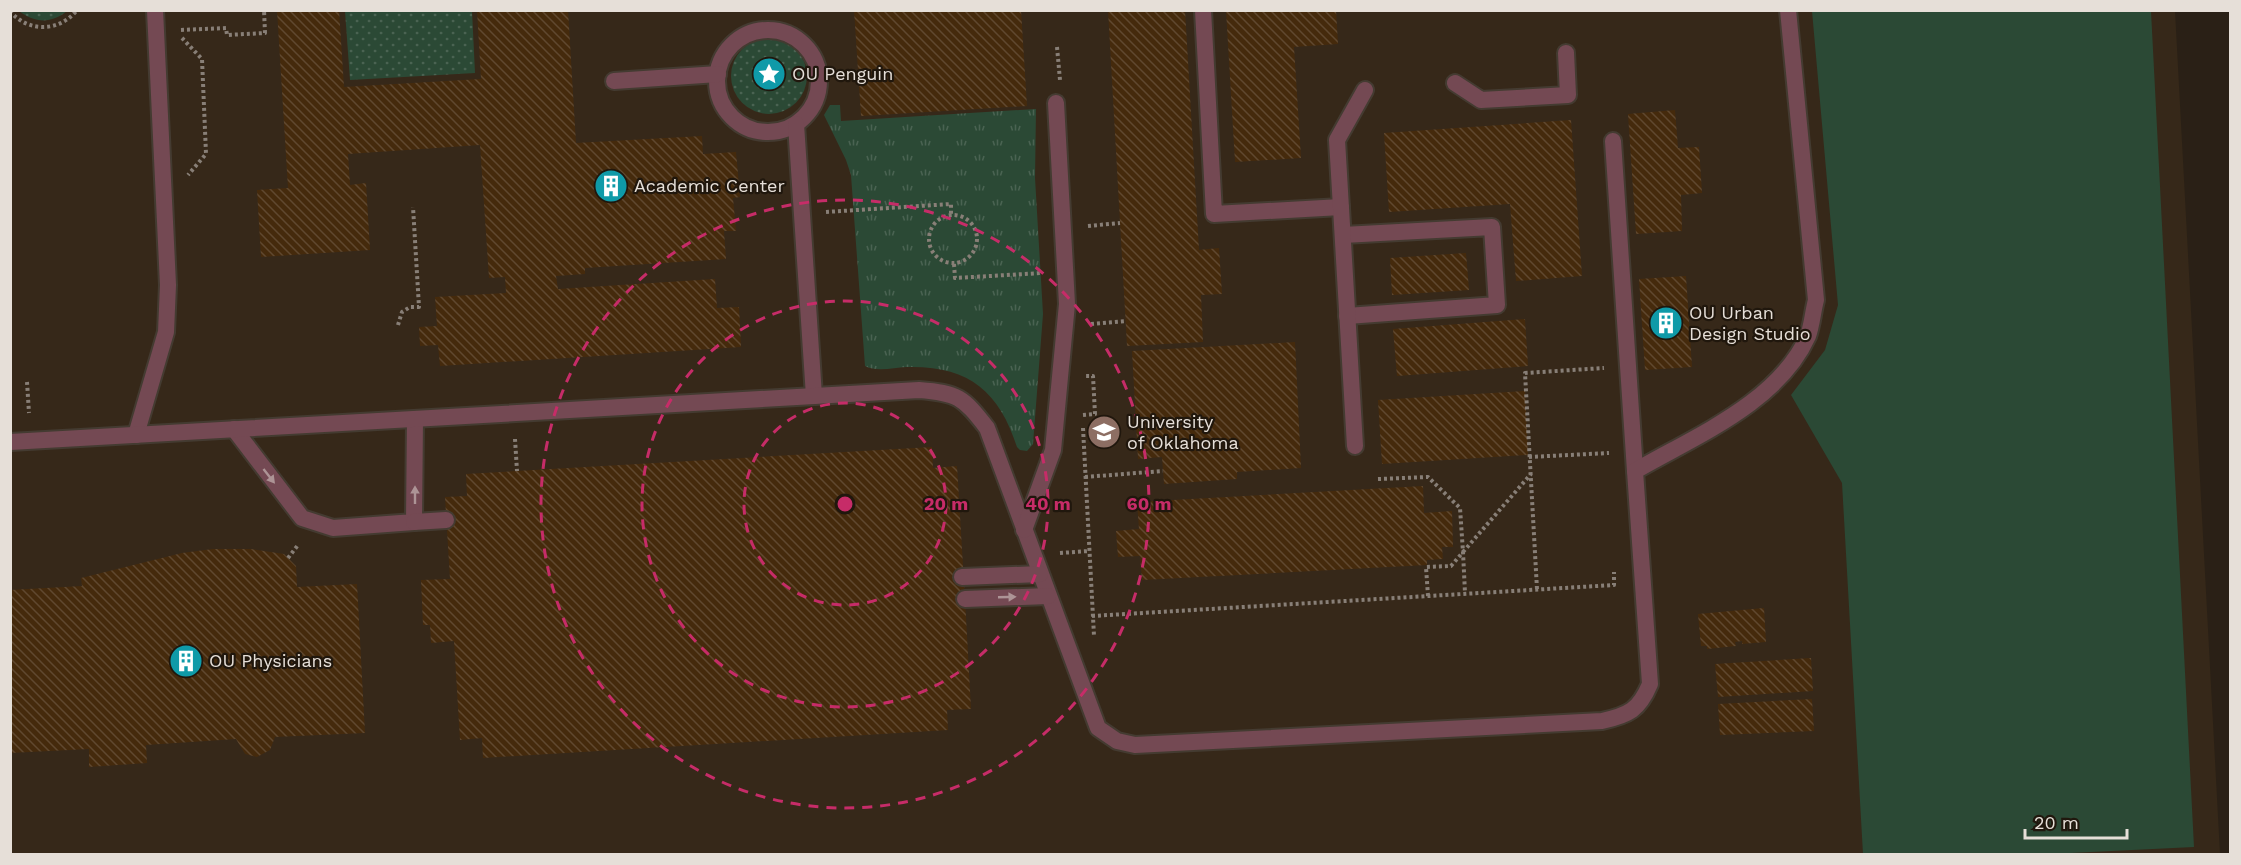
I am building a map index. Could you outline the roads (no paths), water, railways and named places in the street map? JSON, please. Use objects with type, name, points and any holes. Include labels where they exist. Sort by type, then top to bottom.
[{"type":"lane","points":[[136,435],[166,332],[168,285],[154,10]]},
{"type":"lane","points":[[1203,10],[1214,214],[1341,207]]},
{"type":"lane","points":[[1635,471],[1740,411],[1769,388],[1795,359],[1808,334],[1816,300],[1788,10]]},
{"type":"lane","points":[[773,30],[797,39],[814,58],[819,83],[812,107],[796,124],[770,132],[751,129],[739,124],[726,110],[720,99],[718,74],[728,50],[748,34],[773,30]]},
{"type":"lane","points":[[1455,83],[1481,100],[1568,95],[1566,53]]},
{"type":"lane","points":[[614,81],[718,74]]},
{"type":"lane","points":[[1355,446],[1337,140],[1365,90]]},
{"type":"lane","points":[[1024,530],[1053,450],[1067,304],[1056,103]]},
{"type":"lane","points":[[796,124],[814,396]]},
{"type":"lane","points":[[10,442],[919,390],[941,392],[962,398],[987,428],[1098,728],[1117,741],[1135,745],[1602,721],[1626,716],[1643,700],[1650,684],[1614,141]]},
{"type":"lane","points":[[1342,234],[1492,227],[1497,304],[1347,316]]},
{"type":"lane","points":[[414,522],[415,419]]},
{"type":"lane","points":[[234,429],[302,518],[333,528],[446,520]]},
{"type":"lane","points":[[962,577],[1040,574]]},
{"type":"lane","points":[[965,599],[1048,596]]},
{"type":"place","name":"OU Penguin","points":[[769,74]]},
{"type":"place","name":"Academic Center","points":[[611,186]]},
{"type":"place","name":"OU Urban Design Studio","points":[[1666,323]]},
{"type":"place","name":"University of Oklahoma","points":[[1104,432]]},
{"type":"place","name":"OU Physicians","points":[[186,661]]}]
